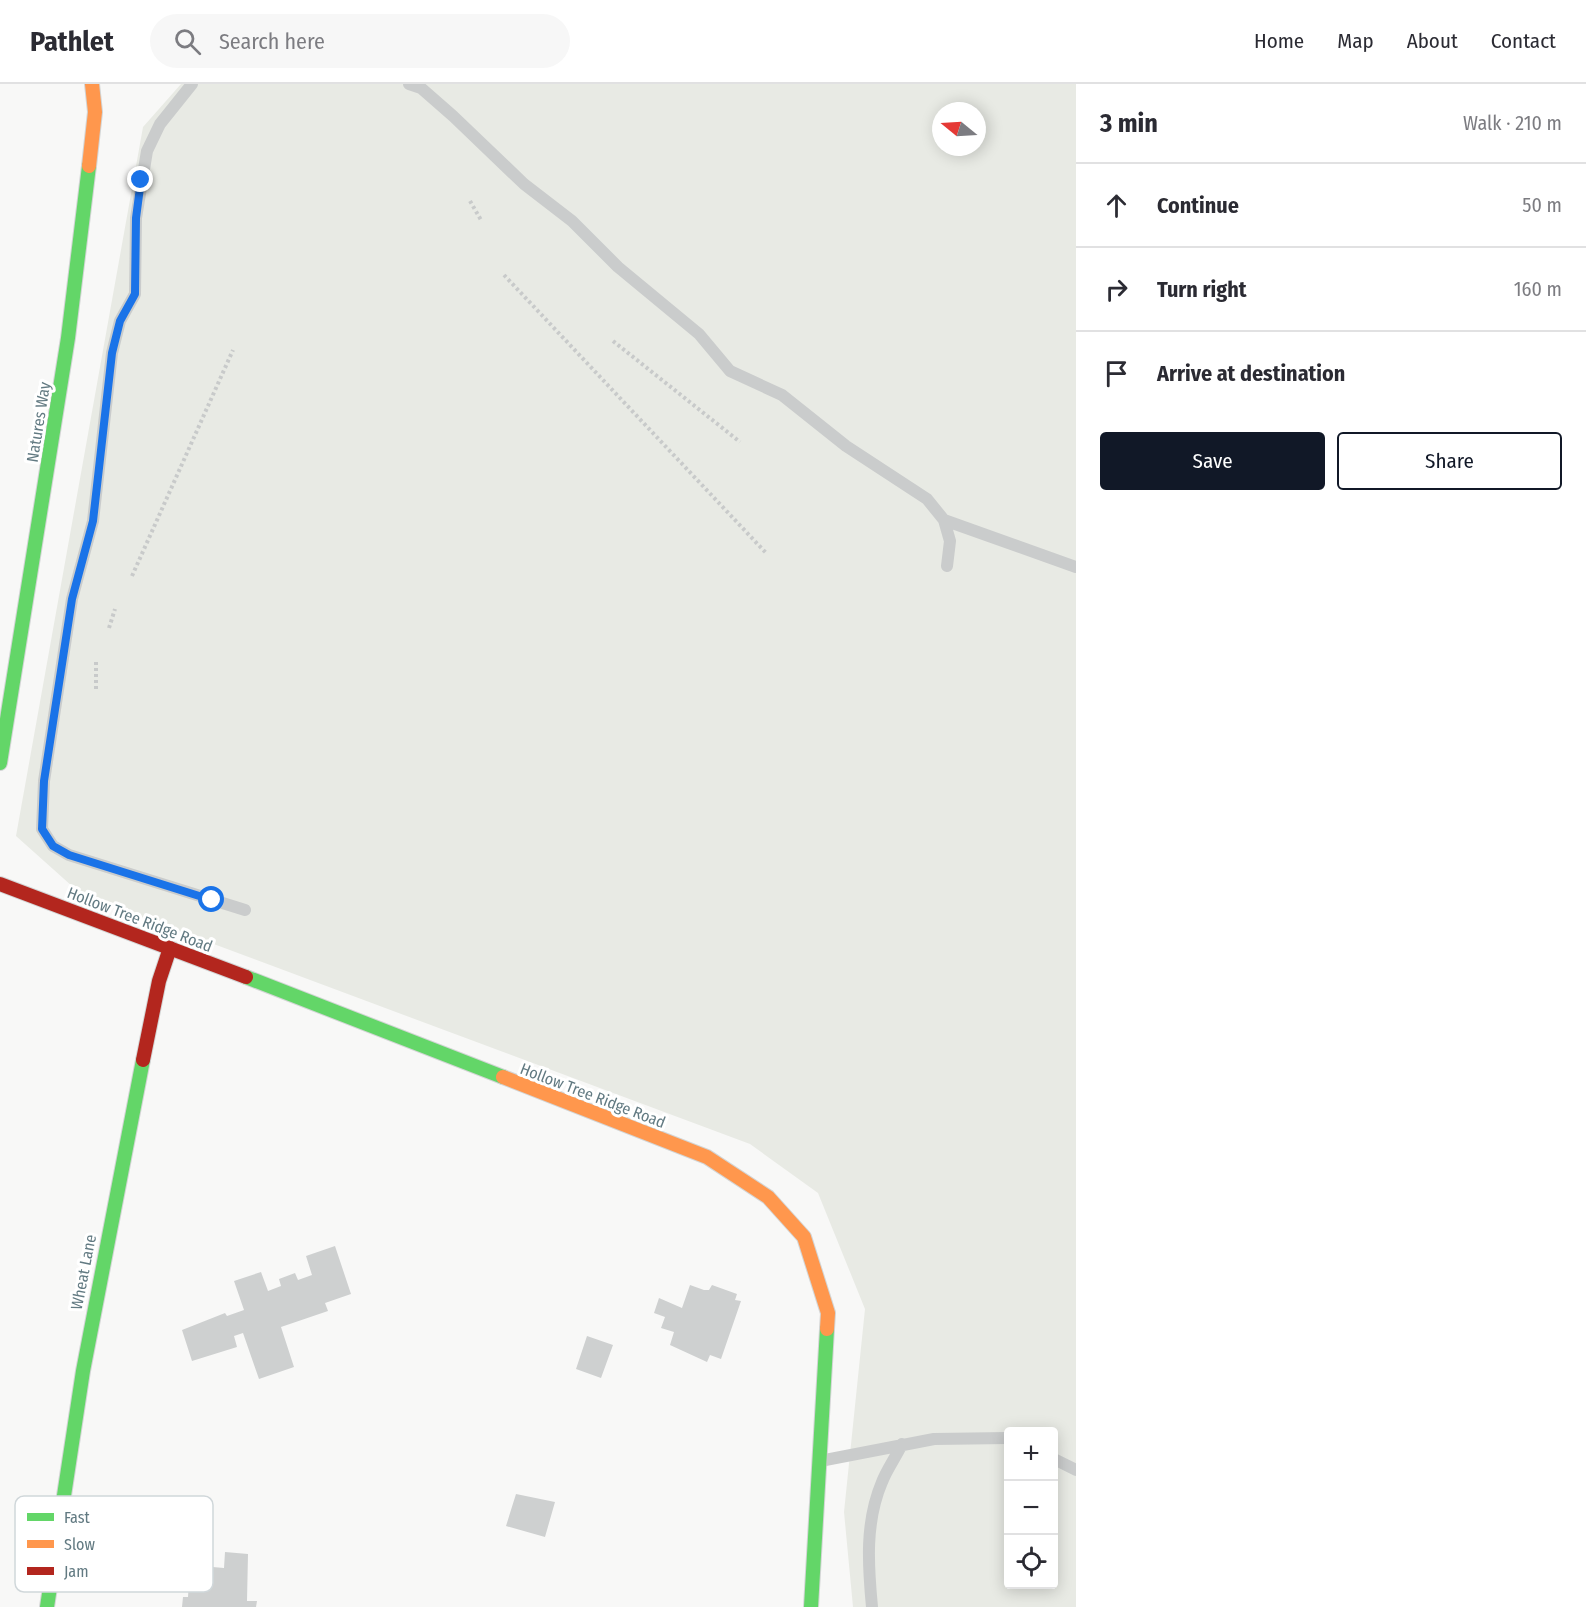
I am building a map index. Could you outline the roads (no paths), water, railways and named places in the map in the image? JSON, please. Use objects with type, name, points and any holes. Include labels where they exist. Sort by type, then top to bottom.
[{"type":"street","name":"Natures Way","points":[[0,763],[68,338],[95,112],[92,84]]},
{"type":"street","name":"Hollow Tree Ridge Road","points":[[0,884],[171,948],[707,1157],[768,1197],[804,1237],[828,1313],[811,1607]]},
{"type":"street","name":"Wheat Lane","points":[[62,1496],[91,1317],[159,981],[171,948]]},
{"type":"street","name":"Wheat Lane","points":[[47,1607],[49,1592]]},
{"type":"lane","points":[[192,84],[160,124],[147,151],[141,180],[136,218],[135,294],[120,321],[112,353],[93,521],[72,599],[44,781],[42,829],[53,846],[69,855],[245,910]]},
{"type":"lane","points":[[410,84],[420,88],[453,116],[524,184],[572,221],[618,267],[699,334],[730,372],[782,395],[846,446],[927,499],[944,520],[950,541],[947,566]]},
{"type":"lane","points":[[944,520],[1076,567]]},
{"type":"lane","points":[[819,1461],[934,1438],[1004,1438]]},
{"type":"lane","points":[[872,1607],[868,1561],[871,1518],[882,1481],[902,1444]]},
{"type":"lane","points":[[1058,1461],[1076,1470]]}]
